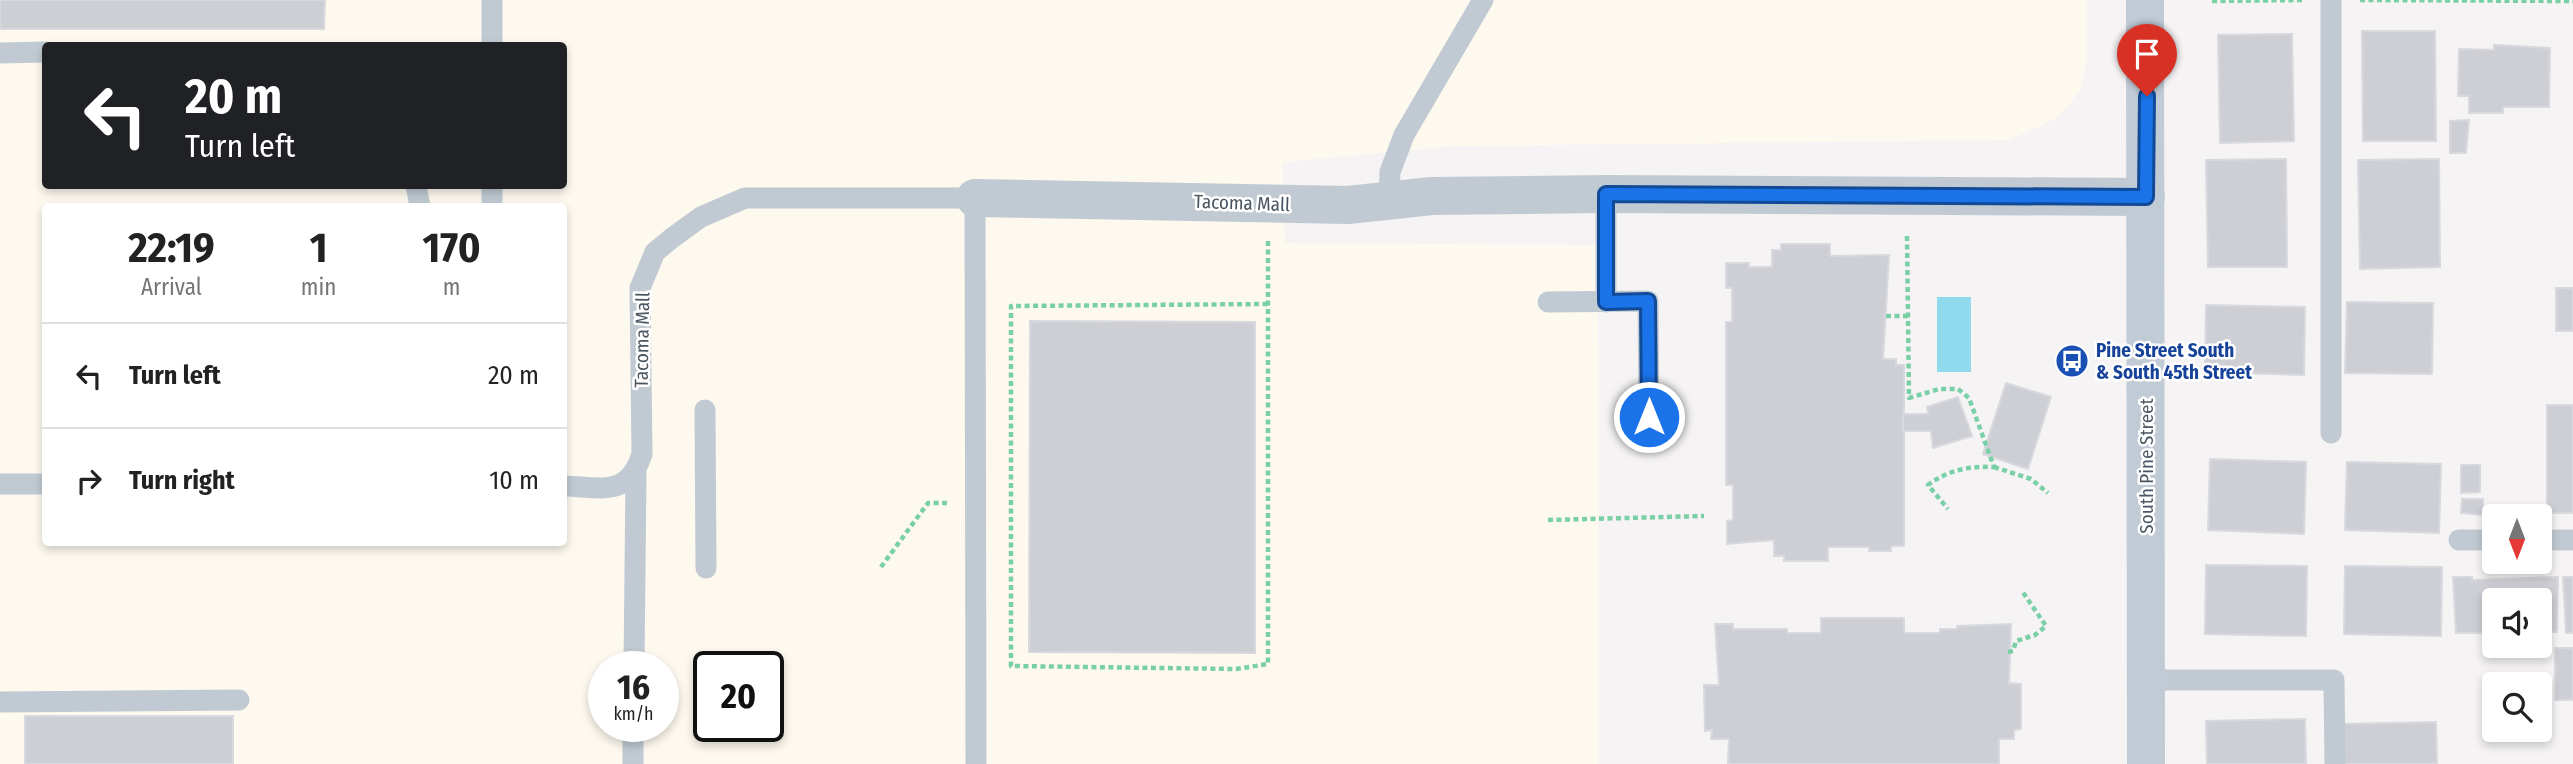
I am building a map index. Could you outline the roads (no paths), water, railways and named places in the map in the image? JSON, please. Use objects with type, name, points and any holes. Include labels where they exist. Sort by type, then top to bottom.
[{"type":"main road","name":"South Pine Street","points":[[2146,0],[2146,764]]},
{"type":"street","name":"Tacoma Mall","points":[[975,198],[1348,205],[1390,199],[1606,194],[2146,197]]},
{"type":"lane","points":[[492,0],[492,42]]},
{"type":"lane","points":[[1390,199],[1390,172],[1404,135],[1483,0]]},
{"type":"lane","points":[[2331,0],[2331,433]]},
{"type":"lane","points":[[0,53],[42,52]]},
{"type":"lane","points":[[1606,194],[1606,302]]},
{"type":"lane","name":"Tacoma Mall","points":[[634,651],[636,474],[642,454],[640,288],[655,252],[701,217],[745,198],[975,198]]},
{"type":"lane","points":[[975,198],[976,764]]},
{"type":"lane","points":[[1548,302],[1648,301],[1649,417]]},
{"type":"lane","points":[[705,410],[706,568]]},
{"type":"lane","points":[[567,485],[621,485],[636,474]]},
{"type":"lane","points":[[0,484],[42,484]]},
{"type":"lane","points":[[2459,540],[2482,540]]},
{"type":"lane","points":[[2552,540],[2573,540]]},
{"type":"lane","points":[[2146,680],[2334,680],[2335,764]]},
{"type":"lane","points":[[2,702],[239,700]]},
{"type":"lane","points":[[633,764],[634,742]]},
{"type":"water","points":[[1937,297],[1971,297],[1971,372],[1937,372]]},
{"type":"place","name":"Pine Street South & South 45th Street","points":[[2072,361]]}]
